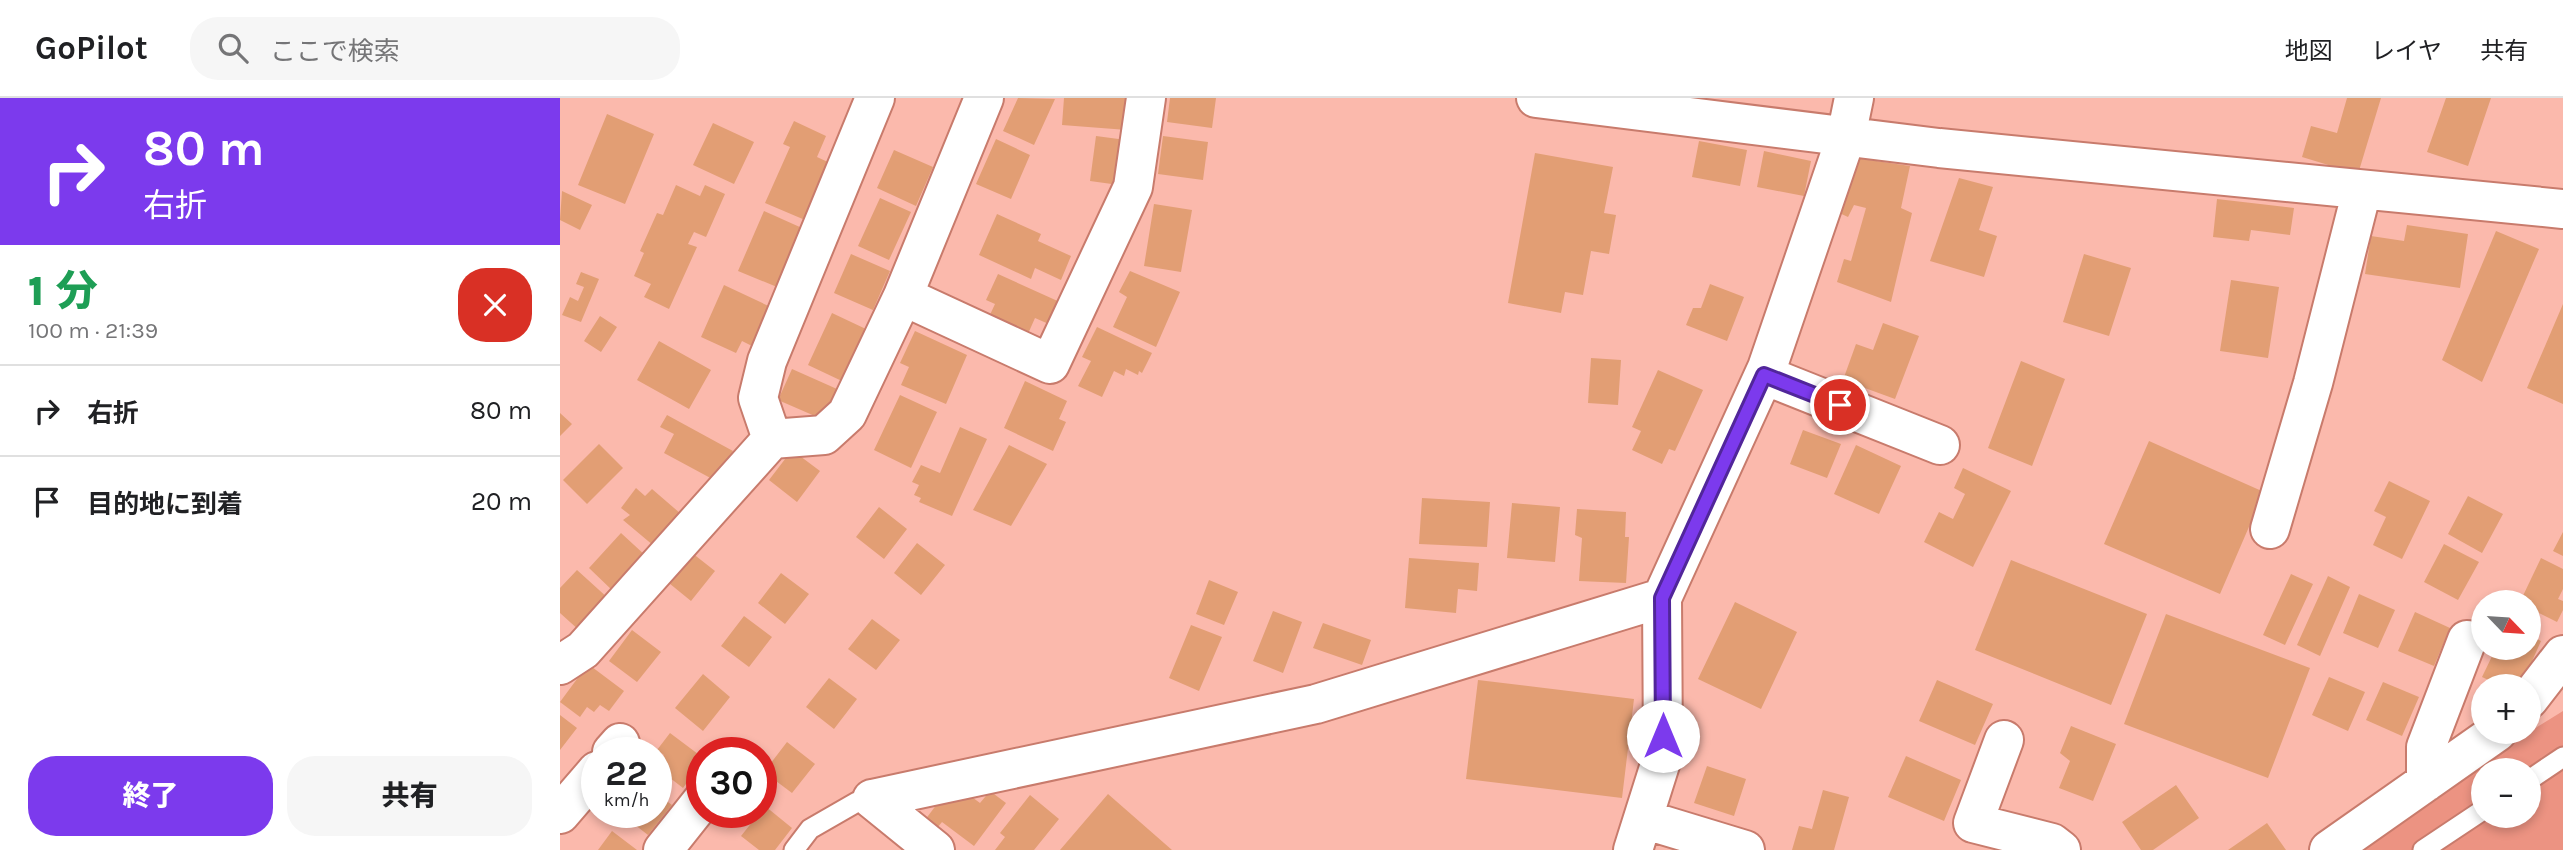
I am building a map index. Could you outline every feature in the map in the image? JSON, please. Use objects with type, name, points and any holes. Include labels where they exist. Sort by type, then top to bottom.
[{"type":"street","points":[[772,439],[758,398],[767,361],[876,98]]},
{"type":"street","points":[[560,665],[583,650],[772,439],[824,435],[847,414],[903,296],[984,98]]},
{"type":"street","points":[[903,296],[1050,364],[1133,187],[1146,98]]},
{"type":"street","points":[[1536,98],[1846,137],[2563,209]]},
{"type":"street","points":[[1745,850],[1638,834],[1663,755],[1662,598],[1764,375],[1846,137],[1854,98]]},
{"type":"street","points":[[2270,529],[2313,383],[2362,190]]},
{"type":"street","points":[[1764,375],[1940,444]]},
{"type":"street","points":[[872,799],[1316,704],[1662,598]]},
{"type":"street","points":[[2426,782],[2426,747],[2467,640]]},
{"type":"street","points":[[2541,683],[2563,655]]},
{"type":"street","points":[[2004,740],[1973,823],[2052,844],[2061,850]]},
{"type":"street","points":[[2329,850],[2480,744]]},
{"type":"street","points":[[560,814],[581,789]]},
{"type":"street","points":[[872,799],[935,850]]},
{"type":"street","points":[[663,850],[686,822]]},
{"type":"lane","points":[[2541,772],[2563,757]]},
{"type":"lane","points":[[794,850],[810,829],[857,802],[872,799]]},
{"type":"lane","points":[[2423,850],[2471,818]]},
{"type":"shaded area","points":[[2563,711],[2563,850],[2337,850],[2471,768],[2471,828],[2541,828],[2541,758],[2487,758],[2509,744],[2541,744],[2541,725]]},
{"type":"building","points":[[1018,98],[1055,99],[1034,145],[1003,131]]},
{"type":"building","points":[[1064,98],[1130,98],[1127,130],[1062,125]]},
{"type":"building","points":[[1170,98],[1216,98],[1212,128],[1167,122]]},
{"type":"building","points":[[2347,98],[2381,98],[2358,174],[2302,157],[2311,126],[2337,133]]},
{"type":"building","points":[[2446,98],[2491,98],[2468,166],[2427,152]]},
{"type":"building","points":[[607,114],[654,134],[625,204],[578,185]]},
{"type":"building","points":[[794,121],[826,136],[817,157],[830,163],[805,220],[765,203],[790,147],[783,144]]},
{"type":"building","points":[[713,123],[754,142],[734,184],[693,165]]},
{"type":"building","points":[[1096,136],[1126,140],[1119,185],[1090,181]]},
{"type":"building","points":[[1163,136],[1208,142],[1203,180],[1158,174]]},
{"type":"building","points":[[996,139],[1030,155],[1011,199],[976,184]]},
{"type":"building","points":[[1699,141],[1747,150],[1740,186],[1692,177]]},
{"type":"building","points":[[894,150],[933,167],[916,206],[877,188]]},
{"type":"building","points":[[1764,151],[1811,161],[1804,196],[1757,187]]},
{"type":"building","points":[[1535,153],[1613,167],[1604,213],[1616,215],[1609,254],[1591,251],[1583,295],[1565,292],[1561,313],[1508,303]]},
{"type":"building","points":[[1856,158],[1910,166],[1901,208],[1912,213],[1891,302],[1837,282],[1844,259],[1851,261],[1866,208],[1854,205],[1848,217],[1835,211]]},
{"type":"building","points":[[1959,178],[1993,187],[1979,230],[1997,236],[1984,277],[1930,261]]},
{"type":"building","points":[[676,185],[700,196],[705,185],[725,194],[706,237],[694,232],[688,244],[697,247],[669,309],[644,297],[651,284],[634,276],[644,253],[640,251],[657,213],[663,215]]},
{"type":"building","points":[[562,191],[592,205],[580,230],[560,220]]},
{"type":"building","points":[[880,198],[911,212],[889,260],[858,246]]},
{"type":"building","points":[[2217,199],[2294,208],[2290,235],[2251,230],[2249,241],[2213,237]]},
{"type":"building","points":[[1154,204],[1192,210],[1181,272],[1144,266]]},
{"type":"building","points":[[764,211],[802,228],[777,287],[738,271]]},
{"type":"building","points":[[997,214],[1041,234],[1038,241],[1071,256],[1061,280],[1035,268],[1031,279],[979,255]]},
{"type":"building","points":[[2407,225],[2468,234],[2460,288],[2365,274],[2371,236],[2404,241]]},
{"type":"building","points":[[2496,231],[2539,249],[2482,382],[2442,360]]},
{"type":"building","points":[[851,254],[890,271],[873,310],[834,293]]},
{"type":"building","points":[[2084,254],[2131,268],[2109,336],[2063,322]]},
{"type":"building","points":[[1130,271],[1180,292],[1156,347],[1113,327],[1127,297],[1119,292]]},
{"type":"building","points":[[581,272],[599,279],[581,322],[562,315],[570,297],[578,301],[584,287],[576,284]]},
{"type":"building","points":[[998,274],[1062,303],[1051,325],[1035,318],[1027,336],[988,319],[995,304],[986,300]]},
{"type":"building","points":[[2231,280],[2279,287],[2268,358],[2220,351]]},
{"type":"building","points":[[1710,284],[1744,297],[1727,341],[1686,325],[1693,308],[1701,308]]},
{"type":"building","points":[[724,285],[777,310],[758,349],[742,341],[736,353],[701,337]]},
{"type":"building","points":[[2563,304],[2563,404],[2527,388]]},
{"type":"building","points":[[832,313],[868,330],[844,382],[808,365]]},
{"type":"building","points":[[600,316],[617,327],[601,352],[584,341]]},
{"type":"building","points":[[1883,323],[1919,336],[1895,399],[1843,380],[1856,344],[1873,350]]},
{"type":"building","points":[[1097,327],[1152,353],[1142,373],[1139,371],[1138,375],[1126,369],[1124,376],[1114,371],[1102,397],[1078,386],[1091,361],[1082,357]]},
{"type":"building","points":[[915,331],[967,355],[946,404],[901,385],[909,367],[900,363]]},
{"type":"building","points":[[659,341],[711,370],[689,409],[637,380]]},
{"type":"building","points":[[1591,358],[1621,360],[1618,405],[1588,403]]},
{"type":"building","points":[[2021,361],[2065,379],[2032,466],[1988,448]]},
{"type":"building","points":[[792,369],[837,389],[824,420],[778,400]]},
{"type":"building","points":[[1658,370],[1703,390],[1675,451],[1669,449],[1662,464],[1632,450],[1641,431],[1632,427]]},
{"type":"building","points":[[1025,381],[1067,401],[1059,419],[1066,422],[1053,451],[1004,428]]},
{"type":"building","points":[[900,395],[937,412],[911,468],[874,450]]},
{"type":"building","points":[[560,413],[572,424],[560,436]]},
{"type":"building","points":[[667,415],[733,451],[716,481],[664,453],[674,434],[660,427]]},
{"type":"building","points":[[960,427],[987,439],[952,516],[919,502],[921,498],[914,495],[919,485],[912,482],[921,465],[940,473]]},
{"type":"building","points":[[1803,430],[1841,444],[1827,478],[1790,464]]},
{"type":"building","points":[[2149,441],[2264,492],[2220,594],[2104,544]]},
{"type":"building","points":[[599,444],[623,468],[587,504],[563,480]]},
{"type":"building","points":[[1009,445],[1047,464],[1011,526],[973,510]]},
{"type":"building","points":[[1856,445],[1901,466],[1879,514],[1834,494]]},
{"type":"building","points":[[792,450],[820,471],[797,502],[769,480]]},
{"type":"building","points":[[1963,468],[2011,491],[1973,567],[1924,542],[1939,512],[1953,519],[1965,494],[1954,488]]},
{"type":"building","points":[[2389,481],[2430,501],[2402,559],[2373,545],[2386,517],[2374,511]]},
{"type":"building","points":[[636,488],[645,496],[652,489],[681,514],[654,546],[623,520],[630,515],[621,508]]},
{"type":"building","points":[[2468,496],[2503,514],[2482,553],[2448,534]]},
{"type":"building","points":[[1422,498],[1490,502],[1487,547],[1419,544]]},
{"type":"building","points":[[1512,503],[1560,507],[1555,562],[1507,558]]},
{"type":"building","points":[[879,507],[907,529],[884,559],[856,537]]},
{"type":"building","points":[[1577,509],[1626,512],[1625,537],[1629,537],[1626,583],[1579,581],[1582,538],[1575,535]]},
{"type":"building","points":[[2563,532],[2563,556],[2553,551]]},
{"type":"building","points":[[621,533],[646,556],[614,592],[589,568]]},
{"type":"building","points":[[917,543],[945,565],[921,595],[894,573]]},
{"type":"building","points":[[2444,544],[2479,562],[2458,600],[2424,582]]},
{"type":"building","points":[[687,549],[715,571],[691,601],[664,579]]},
{"type":"building","points":[[1409,558],[1479,563],[1477,591],[1458,589],[1456,613],[1405,608]]},
{"type":"building","points":[[2541,558],[2563,569],[2563,589],[2558,599],[2563,601],[2563,610],[2557,622],[2541,614],[2541,590],[2526,590]]},
{"type":"building","points":[[2011,560],[2147,614],[2111,705],[1975,650]]},
{"type":"building","points":[[577,570],[609,599],[580,631],[560,613],[560,588]]},
{"type":"building","points":[[781,573],[809,594],[785,624],[758,603]]},
{"type":"building","points":[[2291,574],[2313,584],[2285,645],[2263,635]]},
{"type":"building","points":[[2328,576],[2350,587],[2320,656],[2297,645]]},
{"type":"building","points":[[1209,580],[1238,592],[1224,625],[1196,614]]},
{"type":"building","points":[[2359,594],[2395,610],[2378,648],[2343,633]]},
{"type":"building","points":[[1735,602],[1797,632],[1761,709],[1698,679]]},
{"type":"building","points":[[1273,611],[1302,622],[1283,673],[1253,661]]},
{"type":"building","points":[[2415,612],[2450,628],[2434,666],[2398,651]]},
{"type":"building","points":[[2166,614],[2310,668],[2268,778],[2124,724]]},
{"type":"building","points":[[744,616],[772,637],[749,667],[721,646]]},
{"type":"building","points":[[872,619],[900,640],[876,670],[848,649]]},
{"type":"building","points":[[1323,623],[1371,640],[1362,665],[1313,648]]},
{"type":"building","points":[[1191,625],[1222,637],[1199,691],[1169,678]]},
{"type":"building","points":[[632,630],[661,652],[637,682],[609,661]]},
{"type":"building","points":[[2490,660],[2533,660],[2526,674],[2483,674]]},
{"type":"building","points":[[588,664],[624,691],[609,711],[600,705],[594,712],[587,707],[580,717],[560,702]]},
{"type":"building","points":[[703,674],[730,697],[703,731],[675,708]]},
{"type":"building","points":[[2329,677],[2365,692],[2348,731],[2312,715]]},
{"type":"building","points":[[829,678],[857,699],[834,729],[806,707]]},
{"type":"building","points":[[1478,680],[1634,699],[1622,798],[1466,779]]},
{"type":"building","points":[[1937,680],[1993,704],[1975,745],[1919,721]]},
{"type":"building","points":[[2383,682],[2419,697],[2402,736],[2366,720]]},
{"type":"building","points":[[560,715],[577,728],[560,750]]},
{"type":"building","points":[[2071,726],[2116,744],[2093,801],[2059,788],[2070,761],[2060,753]]},
{"type":"building","points":[[670,733],[686,745],[686,784],[683,788],[672,779],[672,737],[667,737]]},
{"type":"building","points":[[787,742],[815,764],[792,793],[777,782],[777,755]]},
{"type":"building","points":[[1906,756],[1961,780],[1944,821],[1888,797]]},
{"type":"building","points":[[1707,766],[1746,779],[1734,816],[1694,803]]},
{"type":"building","points":[[2176,785],[2199,818],[2153,850],[2141,850],[2122,822]]},
{"type":"building","points":[[961,789],[980,803],[990,791],[1006,803],[974,846],[942,822],[937,828],[925,820],[943,796],[951,802]]},
{"type":"building","points":[[1823,790],[1849,797],[1834,850],[1792,850],[1799,826],[1812,829]]},
{"type":"building","points":[[1108,794],[1172,850],[1060,850]]},
{"type":"building","points":[[1030,795],[1059,819],[1034,850],[995,850],[1005,837],[1000,833]]},
{"type":"building","points":[[777,816],[792,828],[775,850],[759,850],[741,836],[747,828],[777,828]]},
{"type":"building","points":[[2267,823],[2286,850],[2228,850]]},
{"type":"building","points":[[639,828],[654,828],[648,835]]},
{"type":"building","points":[[612,831],[637,850],[598,850]]},
{"type":"route","points":[[1663,736],[1662,598],[1764,375],[1840,405]]}]
